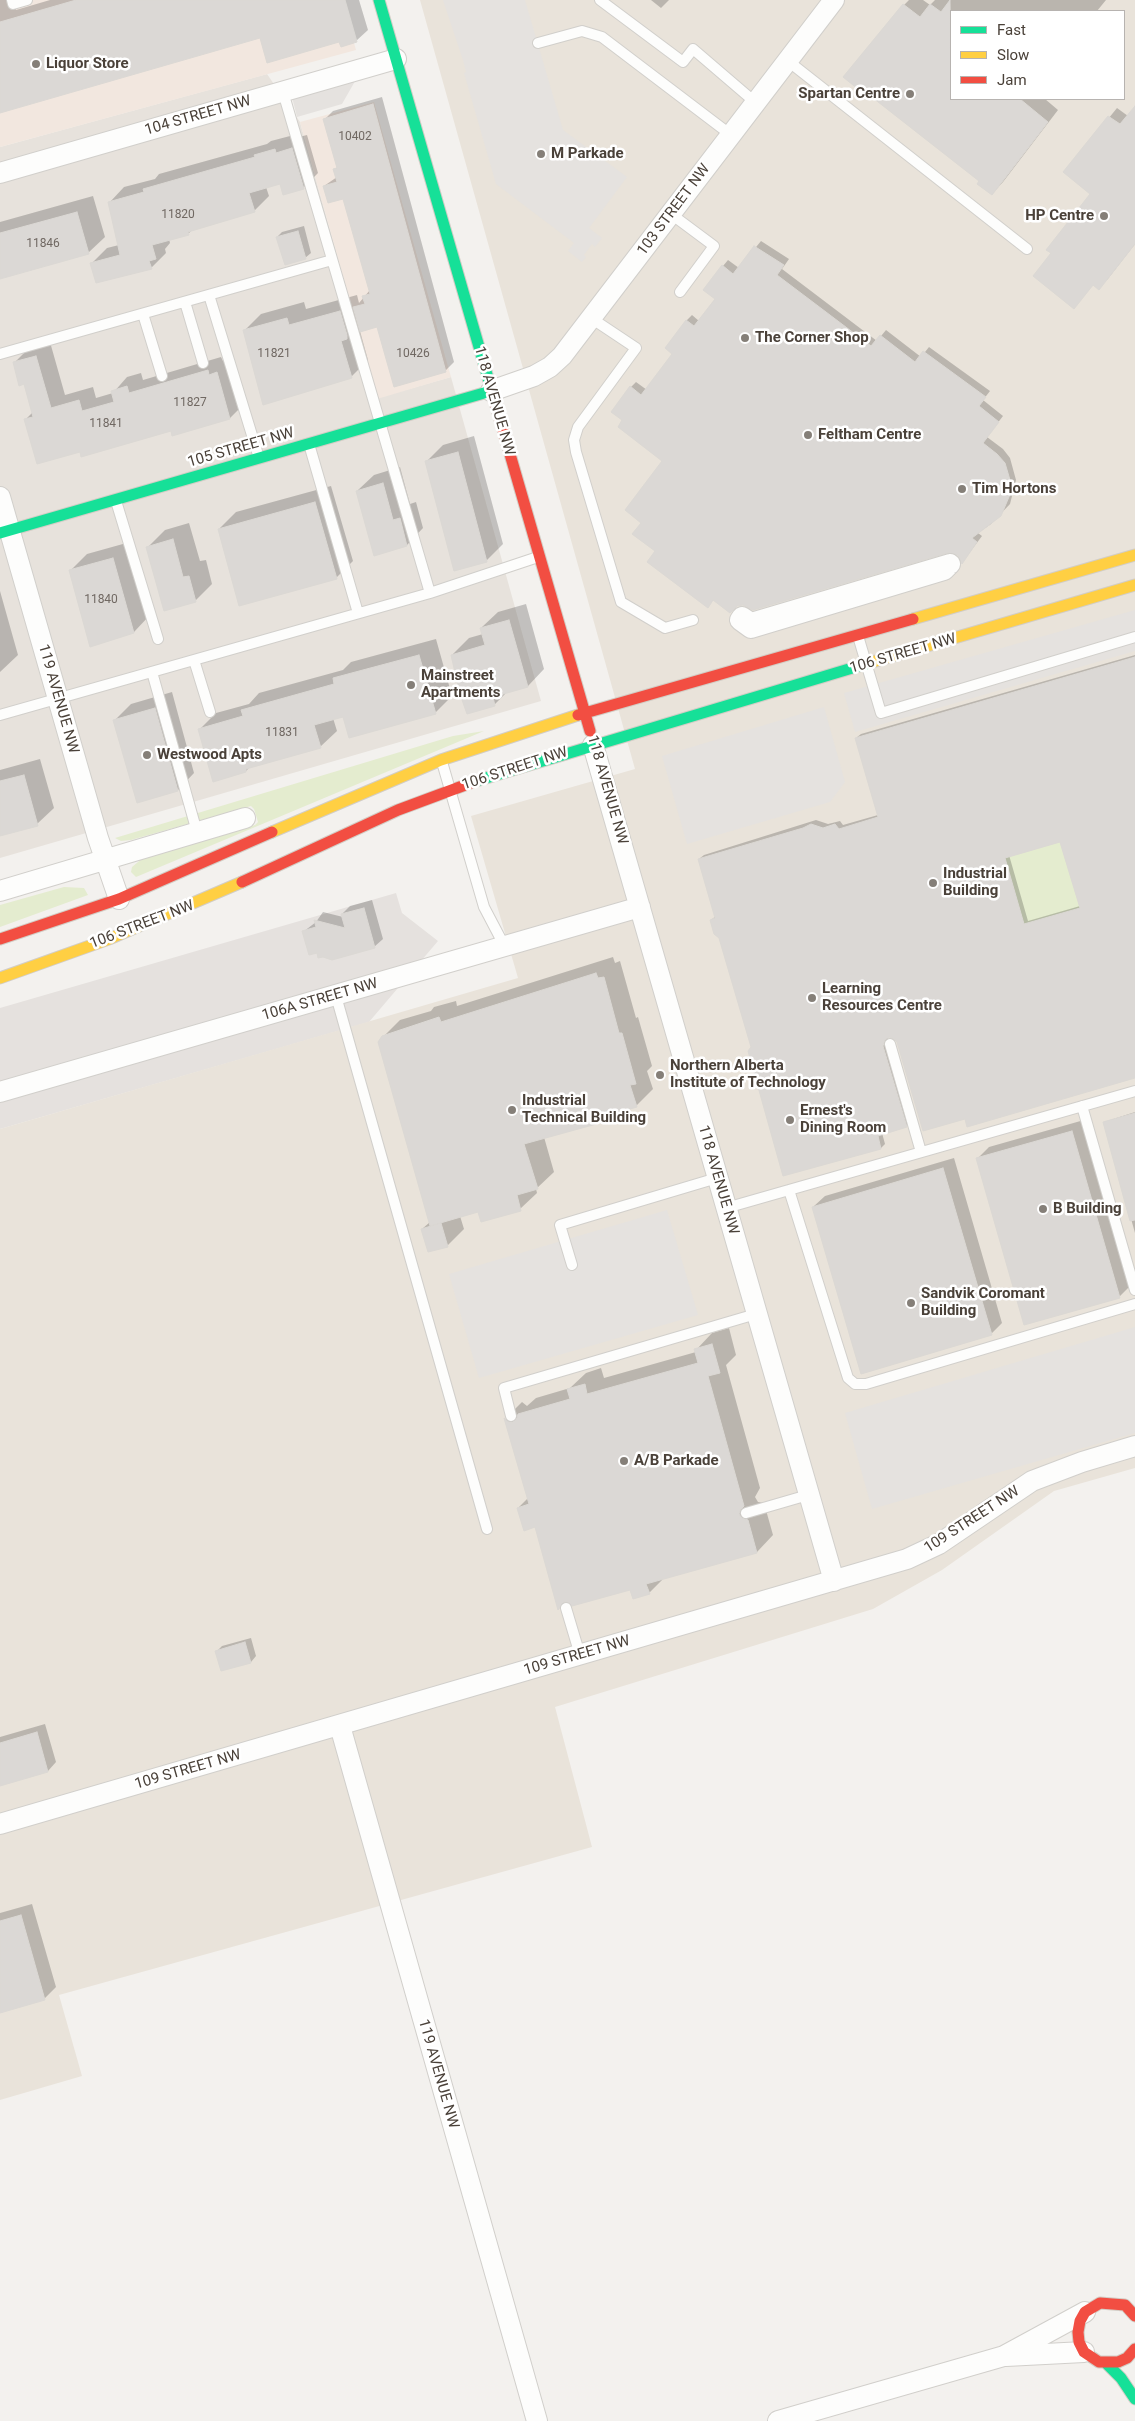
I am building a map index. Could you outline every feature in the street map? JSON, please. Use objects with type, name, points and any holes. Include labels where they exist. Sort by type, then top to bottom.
[{"type":"main road","name":"118 AVENUE NW","points":[[379,0],[594,744]]},
{"type":"main road","name":"105 STREET NW","points":[[5,532],[491,391]]},
{"type":"main road","name":"106 STREET NW","points":[[0,939],[119,899],[383,783],[441,760],[584,713],[1135,555]]},
{"type":"main road","name":"106 STREET NW","points":[[0,978],[109,939],[213,896],[398,810],[450,789],[594,744],[1135,585]]},
{"type":"main road","points":[[1132,2309],[1109,2301],[1100,2303],[1085,2312],[1080,2321],[1078,2332],[1079,2342],[1084,2352],[1091,2358],[1108,2364],[1121,2378],[1135,2399]]},
{"type":"main road","points":[[1108,2364],[1127,2358],[1135,2349]]},
{"type":"street","name":"103 STREET NW","points":[[491,391],[534,376],[550,367],[562,356],[834,0]]},
{"type":"street","name":"104 STREET NW","points":[[0,173],[396,59]]},
{"type":"street","name":"119 AVENUE NW","points":[[0,497],[5,532],[58,698],[105,861],[119,899]]},
{"type":"street","points":[[950,564],[944,570],[751,628],[740,620],[742,617],[751,623],[950,564]]},
{"type":"street","name":"118 AVENUE NW","points":[[594,744],[808,1496],[834,1580]]},
{"type":"street","points":[[0,891],[245,818]]},
{"type":"street","name":"106A STREET NW","points":[[0,1092],[640,907]]},
{"type":"street","name":"109 STREET NW","points":[[0,1824],[340,1726],[923,1553],[1032,1482],[1064,1468],[1135,1446]]},
{"type":"street","name":"119 AVENUE NW","points":[[340,1726],[537,2421]]},
{"type":"street","points":[[778,2421],[1004,2356],[1085,2312]]},
{"type":"street","points":[[1004,2356],[1084,2352]]},
{"type":"lane","points":[[12,0],[13,4],[27,0]]},
{"type":"lane","points":[[600,0],[683,62],[693,49],[756,103]]},
{"type":"lane","points":[[538,43],[582,31],[602,37],[731,135]]},
{"type":"lane","points":[[788,61],[1027,249]]},
{"type":"lane","points":[[283,92],[430,593]]},
{"type":"lane","points":[[670,214],[714,246],[680,292]]},
{"type":"lane","points":[[0,354],[332,260]]},
{"type":"lane","points":[[209,295],[259,459]]},
{"type":"lane","points":[[185,302],[203,363]]},
{"type":"lane","points":[[143,314],[162,376]]},
{"type":"lane","points":[[591,318],[636,348],[578,427],[574,440],[621,602],[665,628],[693,620]]},
{"type":"lane","points":[[310,444],[358,613]]},
{"type":"lane","points":[[116,500],[158,640]]},
{"type":"lane","points":[[0,715],[430,593],[539,557]]},
{"type":"lane","points":[[858,634],[881,713],[1135,637]]},
{"type":"lane","points":[[194,660],[210,712]]},
{"type":"lane","points":[[152,672],[197,832]]},
{"type":"lane","points":[[441,760],[484,907],[505,947]]},
{"type":"lane","points":[[336,996],[487,1529]]},
{"type":"lane","points":[[890,1044],[921,1152]]},
{"type":"lane","points":[[726,1208],[1135,1092]]},
{"type":"lane","points":[[1082,1106],[1135,1290]]},
{"type":"lane","points":[[572,1265],[560,1225],[717,1178]]},
{"type":"lane","points":[[789,1190],[848,1378],[855,1384],[866,1384],[1135,1304]]},
{"type":"lane","points":[[511,1416],[504,1388],[756,1314]]},
{"type":"lane","points":[[746,1513],[808,1496]]},
{"type":"lane","points":[[566,1608],[580,1655]]},
{"type":"shaded area","points":[[0,0],[342,0],[356,50],[0,147]]},
{"type":"shaded area","name":"Northern Alberta Institute of Technology","points":[[420,0],[1135,0],[1135,1468],[1054,1491],[942,1570],[873,1609],[555,1707],[592,1847],[59,1995],[82,2076],[0,2100],[0,1129],[518,978],[471,816],[635,769]]},
{"type":"shaded area","name":"M Parkade","points":[[443,0],[525,0],[563,130],[627,177],[589,228],[602,238],[595,247],[592,244],[584,255],[586,257],[582,262],[568,251],[574,243],[496,184],[464,73],[466,72],[463,60]]},
{"type":"shaded area","points":[[362,69],[342,104],[297,117],[290,89]]},
{"type":"shaded area","points":[[267,74],[300,122],[377,398],[451,377],[541,701],[0,858],[0,147]]},
{"type":"shaded area","points":[[374,102],[451,377],[377,399],[300,122]]},
{"type":"shaded area","points":[[1135,610],[1135,651],[855,732],[844,693]]},
{"type":"shaded area","points":[[824,707],[845,782],[830,802],[687,844],[662,756]]},
{"type":"shaded area","points":[[396,893],[402,913],[438,941],[369,1022],[0,1129],[0,1008]]},
{"type":"shaded area","points":[[667,1210],[698,1315],[479,1378],[449,1274]]},
{"type":"shaded area","points":[[1135,1327],[1135,1433],[872,1509],[845,1413]]},
{"type":"green space","points":[[484,731],[136,877],[131,872],[132,867],[144,857],[255,825],[258,822],[254,809],[251,806],[131,840],[121,841],[115,838],[453,736]]},
{"type":"green space","points":[[1060,842],[1080,908],[1024,924],[1005,858]]},
{"type":"green space","points":[[64,887],[84,888],[88,895],[0,927],[0,905]]},
{"type":"building","points":[[76,0],[345,0],[357,42],[341,47],[339,42],[267,63],[260,38],[0,113],[0,22]]},
{"type":"building","name":"Spartan Centre","points":[[950,0],[950,100],[1021,100],[1048,122],[992,195],[977,184],[979,181],[859,87],[858,89],[843,77],[903,4],[920,17],[930,4],[941,12]]},
{"type":"building","points":[[373,104],[446,372],[394,387],[377,327],[360,332],[353,307],[365,304],[362,296],[370,294],[343,199],[328,203],[323,186],[337,182],[333,169],[337,168],[323,119]]},
{"type":"building","name":"HP Centre","points":[[1135,106],[1135,244],[1099,290],[1093,285],[1074,309],[1033,276],[1051,253],[1046,250],[1090,194],[1063,172],[1108,116],[1120,124]]},
{"type":"building","points":[[292,148],[304,189],[283,195],[280,184],[249,193],[255,212],[188,232],[189,235],[152,245],[156,259],[149,261],[152,269],[96,283],[90,263],[120,255],[108,202],[144,192],[143,189],[255,157],[254,155],[275,149],[276,153]]},
{"type":"building","points":[[77,212],[89,254],[0,279],[0,233]]},
{"type":"building","points":[[298,231],[306,259],[285,265],[276,237]]},
{"type":"building","name":"Feltham Centre","points":[[754,246],[784,265],[777,275],[871,346],[880,335],[915,362],[923,351],[986,397],[979,406],[999,422],[983,443],[1005,463],[1011,492],[1001,516],[972,538],[977,542],[962,564],[958,555],[947,553],[753,610],[743,605],[737,606],[730,613],[713,600],[708,608],[647,562],[655,551],[632,534],[641,523],[625,510],[662,461],[618,427],[622,420],[611,412],[630,386],[641,395],[672,354],[665,348],[686,320],[694,326],[715,299],[703,290],[722,265],[733,274]]},
{"type":"building","points":[[340,311],[347,335],[347,339],[341,341],[352,378],[263,405],[243,330],[287,318],[289,325]]},
{"type":"building","points":[[36,356],[51,408],[79,400],[82,411],[114,402],[111,391],[127,386],[129,393],[208,370],[209,375],[217,372],[230,419],[172,436],[171,431],[81,457],[80,452],[37,464],[24,419],[33,417],[24,384],[19,386],[13,362]]},
{"type":"building","points":[[458,452],[487,562],[454,571],[425,461]]},
{"type":"building","points":[[383,483],[393,520],[400,518],[407,546],[374,556],[356,491]]},
{"type":"building","points":[[315,502],[337,579],[239,606],[218,529]]},
{"type":"building","points":[[173,539],[183,577],[189,576],[196,602],[164,611],[146,547]]},
{"type":"building","points":[[113,558],[134,633],[90,647],[69,570]]},
{"type":"building","points":[[509,620],[528,687],[493,697],[495,706],[467,714],[460,694],[451,655],[485,645],[480,628]]},
{"type":"building","points":[[419,655],[436,714],[349,738],[343,717],[314,725],[321,748],[246,769],[246,772],[213,782],[198,729],[243,716],[241,710],[334,684],[333,678]]},
{"type":"building","name":"Industrial Building","points":[[1135,657],[1135,1078],[967,1127],[965,1119],[923,1131],[897,1042],[889,1037],[885,1040],[883,1046],[907,1127],[878,1136],[881,1149],[783,1176],[748,1051],[751,1047],[719,938],[714,934],[710,920],[715,918],[698,859],[811,824],[823,828],[835,824],[839,829],[878,817],[855,738]],"holes":[[[1060,842],[1080,908],[1024,924],[1005,858]]]},
{"type":"building","name":"Westwood Apts","points":[[155,708],[178,791],[137,803],[113,720]]},
{"type":"building","points":[[24,775],[38,826],[0,836],[0,781]]},
{"type":"building","points":[[364,908],[375,948],[332,960],[323,957],[318,958],[317,953],[309,955],[302,931],[316,927],[314,920],[345,928],[341,914]]},
{"type":"building","name":"Industrial Technical Building","points":[[596,973],[598,978],[604,977],[619,1033],[622,1033],[636,1084],[630,1085],[637,1107],[616,1113],[618,1118],[524,1144],[538,1189],[517,1195],[521,1211],[481,1222],[478,1212],[430,1226],[378,1042],[382,1036],[439,1017],[441,1022]]},
{"type":"building","points":[[1135,1113],[1135,1220],[1130,1221],[1103,1122]]},
{"type":"building","name":"B Building","points":[[1072,1131],[1120,1298],[1024,1325],[976,1158]]},
{"type":"building","name":"Sandvik Coromant Building","points":[[943,1168],[992,1335],[861,1374],[812,1207]]},
{"type":"building","points":[[441,1223],[448,1247],[428,1252],[421,1229]]},
{"type":"building","name":"A/B Parkade","points":[[712,1344],[720,1373],[708,1376],[744,1506],[739,1514],[742,1518],[748,1520],[757,1553],[646,1584],[650,1594],[633,1599],[630,1590],[572,1606],[565,1601],[558,1610],[535,1527],[524,1531],[517,1508],[529,1504],[504,1418],[509,1422],[513,1422],[518,1414],[570,1399],[567,1389],[585,1384],[587,1394],[698,1363],[694,1349]]},
{"type":"building","points":[[245,1642],[251,1663],[221,1671],[215,1651]]},
{"type":"building","points":[[37,1732],[48,1772],[0,1786],[0,1743]]},
{"type":"building","points":[[21,1915],[45,2000],[0,2013],[0,1921]]},
{"type":"traffic: fast","points":[[379,0],[490,385]]},
{"type":"traffic: fast","points":[[0,533],[491,391]]},
{"type":"traffic: fast","points":[[476,781],[869,663]]},
{"type":"traffic: fast","points":[[1107,2364],[1121,2378],[1135,2399]]},
{"type":"traffic: slow","points":[[913,619],[1135,555]]},
{"type":"traffic: slow","points":[[869,663],[1135,585]]},
{"type":"traffic: slow","points":[[272,832],[441,760],[578,715]]},
{"type":"traffic: slow","points":[[0,978],[109,939],[242,882]]},
{"type":"traffic: jam","points":[[490,385],[590,731]]},
{"type":"traffic: jam","points":[[578,715],[913,619]]},
{"type":"traffic: jam","points":[[242,882],[398,810],[476,781]]},
{"type":"traffic: jam","points":[[0,939],[119,899],[272,832]]},
{"type":"traffic: jam","points":[[1135,2316],[1125,2305],[1100,2303],[1085,2312],[1080,2321],[1078,2332],[1079,2342],[1084,2352],[1099,2362],[1118,2362],[1127,2358],[1135,2349]]},
{"type":"place","name":"Liquor Store","points":[[36,64]]},
{"type":"place","name":"Spartan Centre","points":[[910,94]]},
{"type":"place","name":"M Parkade","points":[[541,154]]},
{"type":"place","name":"HP Centre","points":[[1104,216]]},
{"type":"place","name":"The Corner Shop","points":[[745,338]]},
{"type":"place","name":"Feltham Centre","points":[[808,435]]},
{"type":"place","name":"Tim Hortons","points":[[962,489]]},
{"type":"place","name":"Mainstreet Apartments","points":[[411,685]]},
{"type":"place","name":"Westwood Apts","points":[[147,755]]},
{"type":"place","name":"Industrial Building","points":[[933,883]]},
{"type":"place","name":"Learning Resources Centre","points":[[812,998]]},
{"type":"place","name":"Northern Alberta Institute of Technology","points":[[660,1075]]},
{"type":"place","name":"Industrial Technical Building","points":[[512,1110]]},
{"type":"place","name":"Ernest's Dining Room","points":[[790,1120]]},
{"type":"place","name":"B Building","points":[[1043,1209]]},
{"type":"place","name":"Sandvik Coromant Building","points":[[911,1303]]},
{"type":"place","name":"A/B Parkade","points":[[624,1461]]}]
